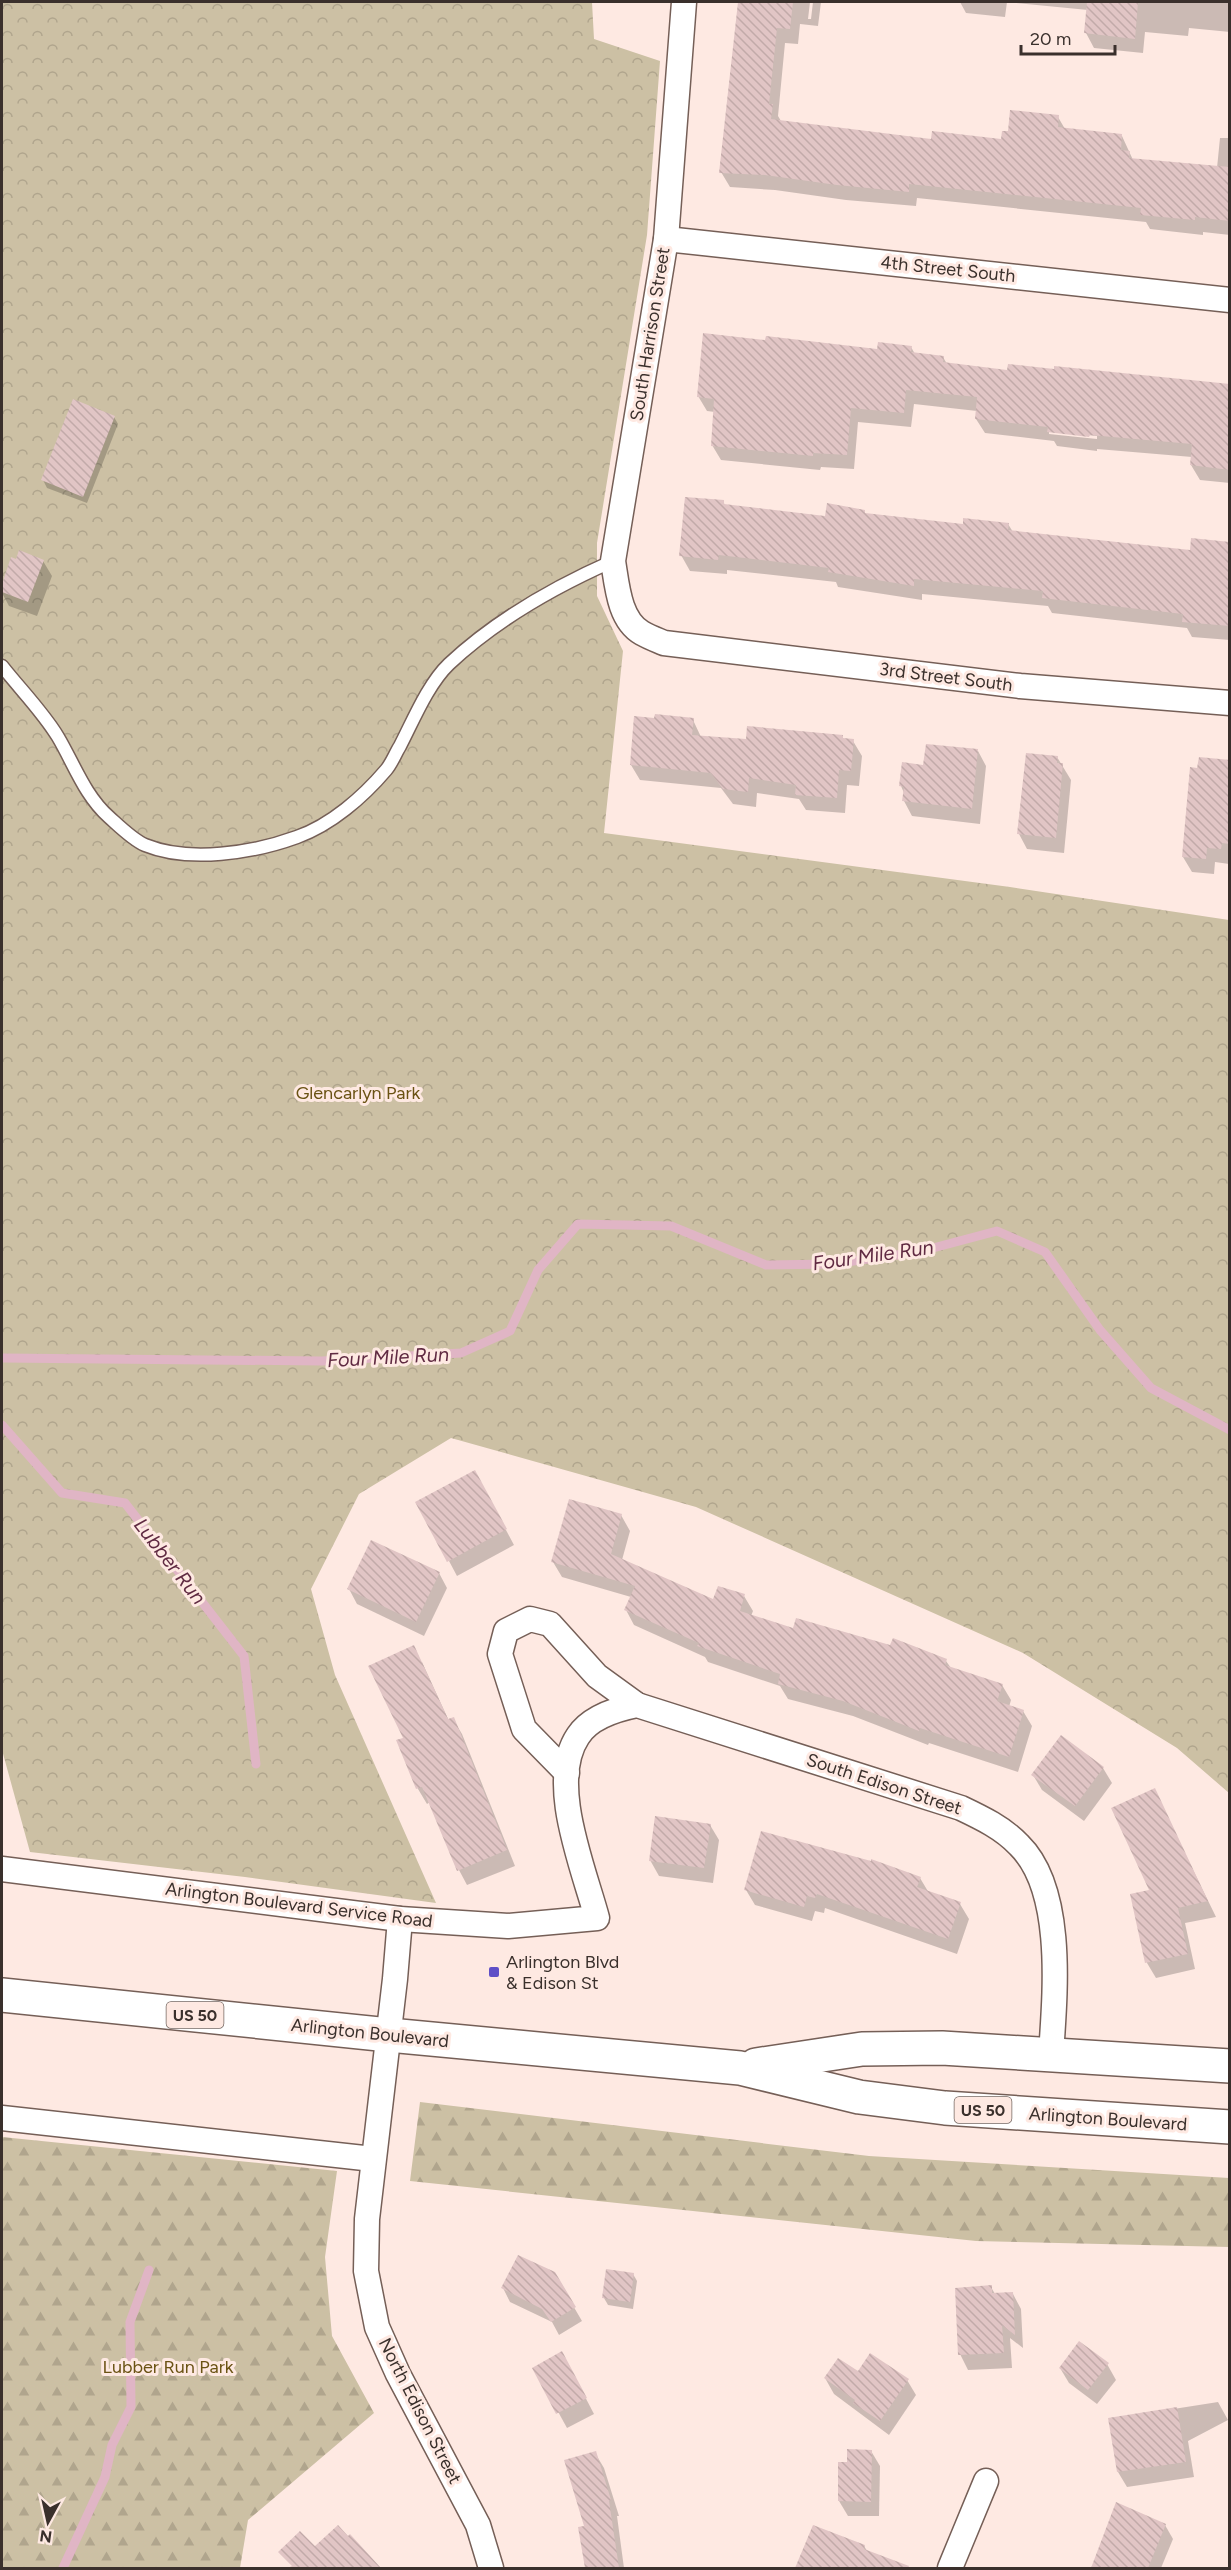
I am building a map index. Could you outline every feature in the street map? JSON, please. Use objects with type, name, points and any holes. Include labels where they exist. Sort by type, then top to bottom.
[{"type":"highway","name":"Arlington Boulevard","points":[[2,1995],[388,2035],[740,2068],[859,2097],[923,2105],[1230,2127]]},
{"type":"highway","name":"Arlington Boulevard","points":[[740,2068],[862,2049],[942,2049],[1051,2054],[1230,2066]]},
{"type":"street","name":"South Harrison Street","points":[[664,643],[640,632],[628,616],[618,598],[614,561],[666,239],[684,2]]},
{"type":"street","name":"4th Street South","points":[[666,239],[1230,300]]},
{"type":"street","name":"3rd Street South","points":[[664,643],[1020,686],[1230,703]]},
{"type":"street","name":"South Edison Street","points":[[567,1773],[524,1729],[500,1654],[506,1631],[530,1619],[550,1624],[597,1676],[638,1705],[962,1808],[995,1826],[1020,1845],[1040,1874],[1047,1903],[1053,1947],[1051,2054]]},
{"type":"street","points":[[567,1773],[570,1753],[578,1735],[613,1710],[638,1705]]},
{"type":"street","name":"Arlington Boulevard Service Road","points":[[2,1869],[400,1919],[508,1926],[597,1918],[568,1814],[567,1773]]},
{"type":"street","points":[[388,2035],[400,1919]]},
{"type":"street","name":"North Edison Street","points":[[388,2035],[373,2159],[366,2271],[377,2327],[398,2374],[478,2525],[491,2568]]},
{"type":"street","points":[[2,2118],[373,2159]]},
{"type":"street","points":[[950,2568],[986,2481]]},
{"type":"lane","points":[[2,666],[57,735],[81,782],[108,816],[144,844],[191,856],[236,852],[297,837],[351,805],[388,768],[423,702],[446,667],[479,637],[511,616],[570,580],[614,561]]},
{"type":"green space","name":"Glencarlyn Park","points":[[2,2],[592,2],[594,39],[660,61],[647,235],[597,543],[597,596],[623,651],[604,833],[1010,887],[1229,920],[1229,1793],[1177,1748],[1023,1653],[696,1507],[451,1438],[359,1494],[311,1589],[335,1675],[436,1903],[245,1877],[30,1852],[2,1750]]},
{"type":"green space","points":[[420,2102],[869,2156],[1229,2178],[1229,2247],[976,2241],[410,2181]]},
{"type":"green space","name":"Lubber Run Park","points":[[2,2137],[337,2171],[325,2257],[332,2336],[374,2413],[248,2520],[240,2568],[2,2568]]},
{"type":"building","points":[[738,2],[793,2],[790,29],[777,28],[769,104],[773,104],[771,119],[931,139],[932,131],[1001,139],[1002,131],[1008,131],[1010,110],[1059,115],[1058,127],[1122,134],[1121,150],[1130,151],[1129,158],[1230,167],[1230,221],[1140,215],[1141,208],[909,184],[909,192],[765,175],[719,173]]},
{"type":"building","points":[[1087,2],[1138,2],[1135,39],[1084,33]]},
{"type":"building","points":[[703,333],[765,340],[766,336],[877,349],[878,342],[912,346],[911,352],[944,356],[943,362],[1007,370],[1008,364],[1054,369],[1054,366],[1230,384],[1230,470],[1190,465],[1192,444],[1090,435],[1089,437],[1047,432],[1048,427],[975,419],[977,397],[906,390],[904,413],[851,408],[847,455],[813,453],[813,456],[711,446],[714,399],[697,397]]},
{"type":"building","points":[[73,399],[115,416],[83,497],[41,480]]},
{"type":"building","points":[[685,497],[724,500],[724,504],[825,516],[827,503],[865,510],[865,513],[963,524],[963,518],[1009,523],[1008,530],[1190,550],[1191,538],[1230,542],[1230,626],[1182,622],[1183,614],[1042,598],[1043,591],[914,579],[914,586],[828,572],[829,568],[719,555],[718,560],[679,556]]},
{"type":"building","points":[[19,550],[44,560],[28,602],[2,592],[2,584],[11,557],[16,559]]},
{"type":"building","points":[[655,714],[694,718],[692,735],[746,739],[747,726],[843,735],[843,738],[854,739],[851,771],[839,770],[837,798],[795,795],[796,785],[749,778],[748,792],[723,789],[711,773],[630,765],[634,716],[654,718]]},
{"type":"building","points":[[926,744],[978,749],[972,809],[902,801],[904,787],[899,786],[902,762],[923,765]]},
{"type":"building","points":[[1026,753],[1058,756],[1057,763],[1063,763],[1056,838],[1017,834]]},
{"type":"building","points":[[1199,757],[1230,760],[1230,844],[1222,843],[1221,849],[1207,848],[1206,859],[1182,857],[1190,767],[1197,768]]},
{"type":"building","points":[[475,1470],[507,1529],[447,1562],[415,1502]]},
{"type":"building","points":[[569,1499],[622,1514],[611,1554],[713,1599],[718,1586],[745,1594],[740,1611],[793,1628],[796,1618],[890,1645],[893,1638],[947,1659],[945,1665],[1003,1684],[997,1701],[1024,1710],[1009,1757],[920,1728],[919,1731],[843,1701],[778,1684],[780,1674],[697,1646],[699,1643],[624,1610],[635,1586],[551,1562]]},
{"type":"building","points":[[371,1540],[440,1572],[416,1622],[347,1589]]},
{"type":"building","points":[[414,1645],[448,1719],[454,1717],[507,1850],[457,1871],[422,1787],[416,1789],[396,1740],[403,1738],[368,1666]]},
{"type":"building","points":[[1061,1735],[1104,1767],[1075,1806],[1031,1775]]},
{"type":"building","points":[[1155,1788],[1208,1901],[1178,1908],[1188,1954],[1145,1963],[1130,1894],[1149,1890],[1111,1808]]},
{"type":"building","points":[[655,1816],[711,1824],[704,1868],[649,1861]]},
{"type":"building","points":[[761,1831],[871,1861],[871,1859],[921,1877],[917,1887],[961,1902],[948,1939],[817,1894],[815,1898],[807,1896],[804,1907],[744,1890]]},
{"type":"building","points":[[518,2255],[555,2272],[576,2307],[551,2322],[542,2309],[501,2288]]},
{"type":"building","points":[[606,2269],[634,2273],[630,2302],[602,2298]]},
{"type":"building","points":[[992,2285],[992,2293],[1013,2292],[1015,2335],[1002,2325],[1004,2353],[958,2355],[955,2288]]},
{"type":"building","points":[[1079,2341],[1109,2363],[1088,2390],[1059,2368]]},
{"type":"building","points":[[562,2351],[587,2398],[556,2414],[532,2368]]},
{"type":"building","points":[[870,2353],[909,2379],[880,2421],[853,2403],[855,2400],[824,2378],[838,2358],[858,2371]]},
{"type":"building","points":[[1177,2407],[1186,2462],[1117,2472],[1108,2418]]},
{"type":"building","points":[[847,2449],[872,2450],[871,2502],[838,2501],[838,2462],[847,2462]]},
{"type":"building","points":[[596,2451],[611,2500],[609,2501],[619,2568],[585,2568],[578,2527],[584,2526],[564,2460]]},
{"type":"building","points":[[1116,2502],[1166,2524],[1148,2568],[1091,2568]]},
{"type":"building","points":[[338,2525],[348,2536],[350,2534],[381,2568],[288,2568],[292,2566],[278,2552],[300,2531],[315,2546]]},
{"type":"building","points":[[813,2525],[865,2545],[864,2549],[909,2566],[908,2568],[795,2568]]},
{"type":"waterway","name":"Four Mile Run","points":[[2,1358],[322,1361],[461,1353],[510,1331],[538,1270],[578,1224],[671,1226],[766,1265],[832,1264],[918,1252],[997,1231],[1045,1252],[1100,1330],[1151,1388],[1230,1430]]},
{"type":"waterway","name":"Lubber Run","points":[[2,1425],[62,1493],[125,1503],[244,1656],[256,1764]]},
{"type":"waterway","name":"Lubber Run","points":[[63,2568],[105,2477],[112,2445],[131,2407],[130,2322],[149,2270]]},
{"type":"place","name":"Arlington Blvd & Edison St","points":[[494,1972]]}]
